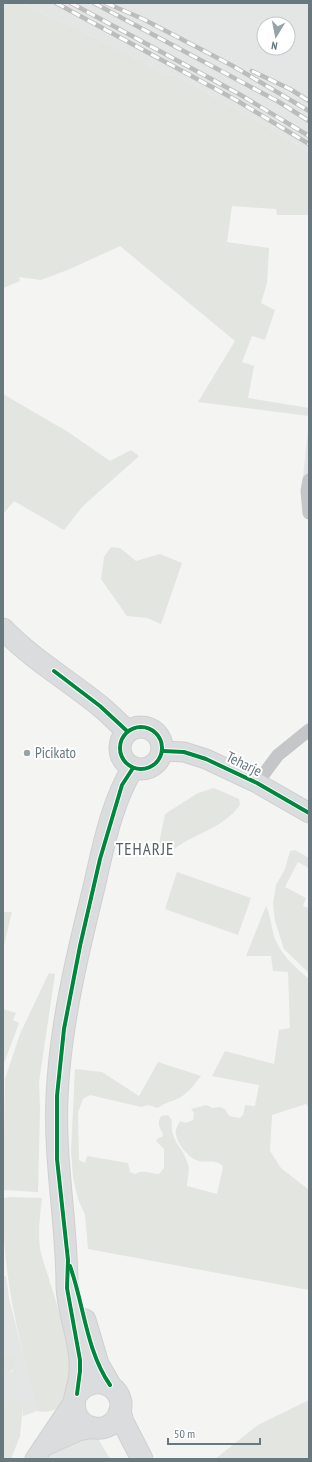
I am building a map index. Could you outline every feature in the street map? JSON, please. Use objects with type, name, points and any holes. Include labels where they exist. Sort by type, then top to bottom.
[{"type":"main road","points":[[3,629],[12,639],[73,687],[100,706],[127,731]]},
{"type":"main road","points":[[146,726],[156,732],[162,740],[163,751],[159,760],[152,766],[143,769],[133,768],[124,760],[120,749],[121,740],[127,731],[136,727],[146,726]]},
{"type":"main road","points":[[129,1459],[115,1438],[82,1423],[77,1417],[75,1398],[80,1372],[80,1360],[67,1288],[68,1260],[57,1159],[57,1096],[64,1029],[80,946],[100,859],[122,785],[133,768]]},
{"type":"main road","points":[[68,1260],[98,1364],[110,1385],[119,1396],[120,1411],[123,1422],[142,1459]]},
{"type":"main road","points":[[75,1398],[88,1383],[103,1382],[110,1385]]},
{"type":"main road","points":[[95,1428],[112,1424],[120,1411]]},
{"type":"street","points":[[309,480],[307,491],[309,513]]},
{"type":"street","name":"Teharje","points":[[257,783],[278,755],[309,730]]},
{"type":"street","name":"Teharje","points":[[163,751],[184,752],[206,759],[257,783],[309,813]]},
{"type":"street","points":[[40,1453],[75,1398]]},
{"type":"street","points":[[40,1453],[78,1431],[95,1428]]},
{"type":"shaded area","points":[[3,3],[21,3],[84,32],[170,76],[173,74],[249,116],[309,152],[309,215],[277,215],[276,209],[232,206],[227,242],[269,248],[267,283],[261,303],[275,310],[265,340],[252,336],[242,362],[254,366],[248,398],[309,408],[309,416],[198,402],[235,341],[120,246],[70,269],[41,280],[19,277],[20,281],[3,288]]},
{"type":"shaded area","points":[[21,3],[309,3],[309,152],[249,116],[173,74],[170,76],[84,32]]},
{"type":"shaded area","points":[[3,394],[68,432],[110,461],[131,450],[139,456],[83,506],[64,530],[14,501],[3,514]]},
{"type":"shaded area","points":[[309,420],[309,498],[301,496]]},
{"type":"shaded area","points":[[111,547],[120,548],[136,561],[160,554],[182,563],[161,624],[147,618],[127,616],[101,579],[104,557]]},
{"type":"shaded area","points":[[214,788],[239,799],[240,805],[221,823],[173,850],[165,852],[158,849],[165,814],[198,793]]},
{"type":"shaded area","points":[[295,850],[309,858],[309,868],[298,862],[285,887],[306,898],[303,906],[309,908],[309,973],[284,949],[275,921],[273,904],[276,885],[285,869],[290,851]]},
{"type":"shaded area","points":[[177,872],[251,898],[238,935],[165,909]]},
{"type":"shaded area","points":[[266,906],[275,939],[281,951],[289,961],[309,979],[309,1108],[306,1104],[272,1115],[270,1151],[281,1168],[309,1190],[309,1290],[88,1249],[85,1215],[78,1199],[73,1177],[71,1151],[75,1069],[102,1072],[139,1096],[158,1062],[201,1076],[184,1095],[158,1108],[148,1105],[141,1107],[90,1095],[83,1099],[78,1112],[79,1160],[85,1163],[87,1156],[128,1163],[130,1172],[135,1174],[144,1172],[159,1174],[164,1168],[164,1149],[156,1141],[158,1138],[162,1137],[163,1134],[159,1121],[161,1116],[168,1115],[172,1120],[174,1138],[183,1152],[189,1167],[187,1186],[217,1194],[223,1167],[218,1163],[199,1161],[192,1158],[179,1143],[176,1129],[180,1121],[186,1123],[193,1120],[194,1113],[191,1109],[206,1105],[213,1108],[220,1107],[225,1109],[229,1116],[240,1118],[243,1115],[245,1105],[255,1106],[259,1085],[212,1076],[225,1051],[274,1064],[279,1030],[290,1028],[288,972],[273,971],[271,956],[246,956]]},
{"type":"shaded area","points":[[3,912],[12,912],[3,949]]},
{"type":"shaded area","points":[[49,973],[55,974],[39,1082],[40,1109],[38,1192],[3,1190],[5,1079],[20,1034]]},
{"type":"shaded area","points":[[3,1009],[16,1013],[13,1020],[19,1023],[3,1066]]},
{"type":"shaded area","points":[[4,1198],[42,1198],[39,1226],[41,1253],[61,1318],[67,1347],[70,1373],[67,1395],[57,1408],[37,1411],[18,1332],[8,1279],[5,1252]]},
{"type":"shaded area","points":[[3,1276],[6,1276],[9,1298],[37,1411],[23,1416],[23,1405],[3,1412],[3,1377],[13,1371],[13,1357],[3,1354]]},
{"type":"shaded area","points":[[3,1354],[13,1357],[14,1367],[3,1377]]},
{"type":"shaded area","points":[[17,1400],[23,1405],[20,1436],[11,1459],[3,1459],[3,1412],[10,1401]]},
{"type":"shaded area","points":[[309,1400],[309,1459],[215,1459],[258,1425]]},
{"type":"shaded area","points":[[97,1437],[110,1459],[42,1459],[70,1441]]},
{"type":"railway","points":[[56,3],[236,100],[309,144]]},
{"type":"railway","points":[[71,3],[239,94],[309,136]]},
{"type":"railway","points":[[94,3],[279,102],[309,121]]},
{"type":"railway","points":[[106,3],[143,19],[233,66],[309,111]]},
{"type":"railway","points":[[252,71],[290,89],[309,101]]},
{"type":"cycle path","points":[[54,671],[100,706],[127,731]]},
{"type":"cycle path","points":[[137,727],[145,727],[153,730],[159,736],[162,748],[159,760],[153,766],[145,769],[137,769],[129,766],[123,760],[120,752],[120,744],[123,736],[129,730],[137,727]]},
{"type":"cycle path","points":[[163,751],[184,752],[206,759],[257,783],[309,813]]},
{"type":"cycle path","points":[[77,1394],[80,1360],[67,1288],[68,1260],[57,1159],[57,1096],[64,1029],[80,946],[100,859],[122,785],[133,768]]},
{"type":"cycle path","points":[[70,1266],[90,1342],[102,1371],[110,1385]]},
{"type":"place","name":"Picikato","points":[[27,753]]},
{"type":"district","name":"TEHARJE","points":[[145,849]]}]
